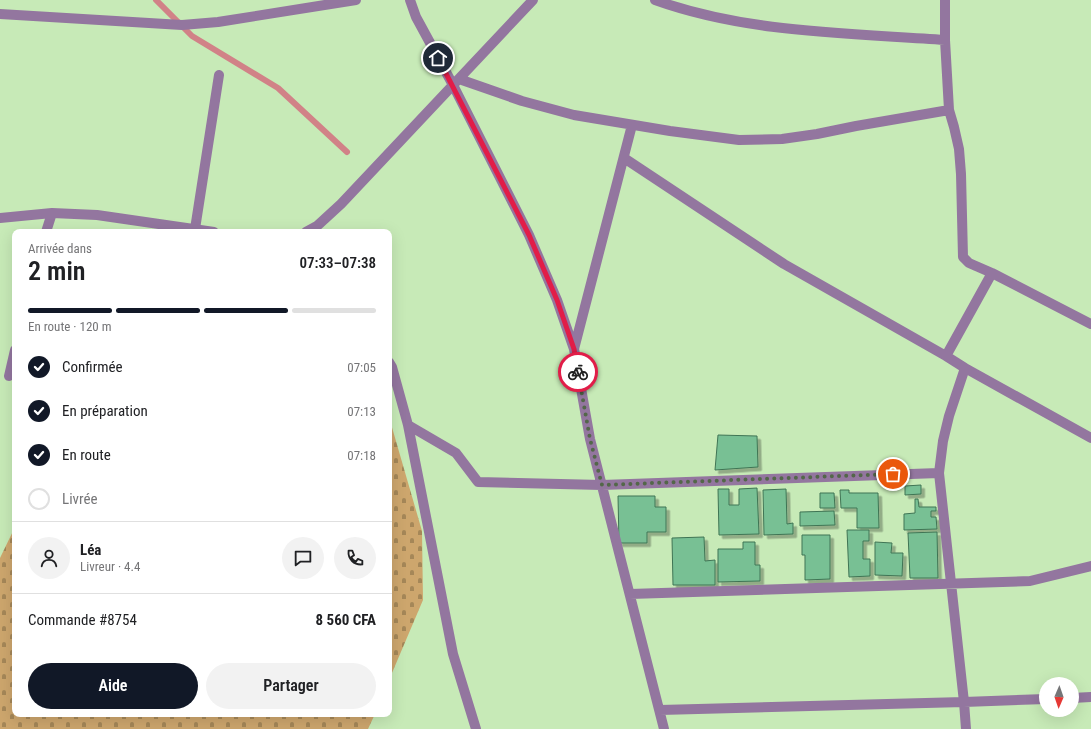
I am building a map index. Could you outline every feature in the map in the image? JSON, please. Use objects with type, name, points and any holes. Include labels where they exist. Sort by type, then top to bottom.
[{"type":"street","points":[[0,14],[182,26],[218,22],[356,0]]},
{"type":"street","points":[[410,0],[416,17],[456,82],[529,235],[557,300],[574,349],[590,439],[664,729]]},
{"type":"street","points":[[312,229],[317,226],[341,204],[534,0]]},
{"type":"street","points":[[655,0],[673,6],[739,22],[803,31],[945,40]]},
{"type":"street","points":[[945,0],[945,40],[949,110],[959,149],[961,174],[963,257],[969,263],[992,273],[1091,324]]},
{"type":"street","points":[[2,219],[52,213],[97,215],[196,229],[218,75]]},
{"type":"street","points":[[456,82],[574,115],[670,131],[739,140],[782,139],[949,110]]},
{"type":"street","points":[[574,349],[632,125]]},
{"type":"street","points":[[624,158],[784,264],[965,368],[1091,438]]},
{"type":"street","points":[[47,229],[52,213]]},
{"type":"street","points":[[946,356],[992,273]]},
{"type":"street","points":[[9,376],[12,363]]},
{"type":"street","points":[[392,367],[408,425],[453,654],[476,729]]},
{"type":"street","points":[[965,368],[949,416],[943,441],[939,472],[966,729]]},
{"type":"street","points":[[408,425],[456,453],[478,482],[602,485],[939,472]]},
{"type":"street","points":[[630,594],[1030,581],[1091,566]]},
{"type":"street","points":[[1079,698],[1091,697]]},
{"type":"street","points":[[660,710],[1039,699]]},
{"type":"green space","points":[[392,427],[422,531],[423,600],[392,673]]},
{"type":"green space","points":[[12,533],[12,717],[374,717],[368,729],[0,729],[0,558]]},
{"type":"building","points":[[718,435],[757,436],[758,467],[715,470]]},
{"type":"building","points":[[921,485],[921,494],[905,495],[905,486]]},
{"type":"building","points":[[757,488],[759,534],[719,535],[718,489],[729,489],[729,505],[739,505],[739,489]]},
{"type":"building","points":[[786,489],[787,524],[793,523],[793,534],[764,535],[763,490]]},
{"type":"building","points":[[840,490],[849,490],[849,493],[878,493],[879,528],[857,528],[857,508],[841,508]]},
{"type":"building","points":[[820,493],[834,493],[835,508],[820,508]]},
{"type":"building","points":[[618,496],[655,496],[655,507],[666,507],[666,532],[647,532],[647,543],[619,543]]},
{"type":"building","points":[[915,499],[918,499],[919,507],[936,507],[936,511],[931,511],[931,517],[936,517],[937,529],[904,530],[904,514],[915,513]]},
{"type":"building","points":[[834,511],[835,525],[800,526],[800,512]]},
{"type":"building","points":[[847,530],[869,530],[869,541],[863,541],[863,559],[870,559],[870,576],[849,577]]},
{"type":"building","points":[[937,532],[938,578],[910,578],[908,533]]},
{"type":"building","points":[[802,535],[830,535],[830,579],[805,580],[805,555],[802,555]]},
{"type":"building","points":[[704,537],[705,561],[715,560],[715,585],[673,585],[672,538]]},
{"type":"building","points":[[743,542],[755,542],[755,565],[760,565],[760,581],[718,582],[718,549],[743,549]]},
{"type":"building","points":[[875,542],[892,543],[891,553],[903,553],[902,576],[875,575]]},
{"type":"waterway","points":[[156,0],[192,36],[278,88],[347,152]]},
{"type":"way so far","points":[[578,372],[590,439],[602,485],[893,474]]},
{"type":"route","points":[[438,58],[529,235],[557,300],[574,349],[578,372]]}]
